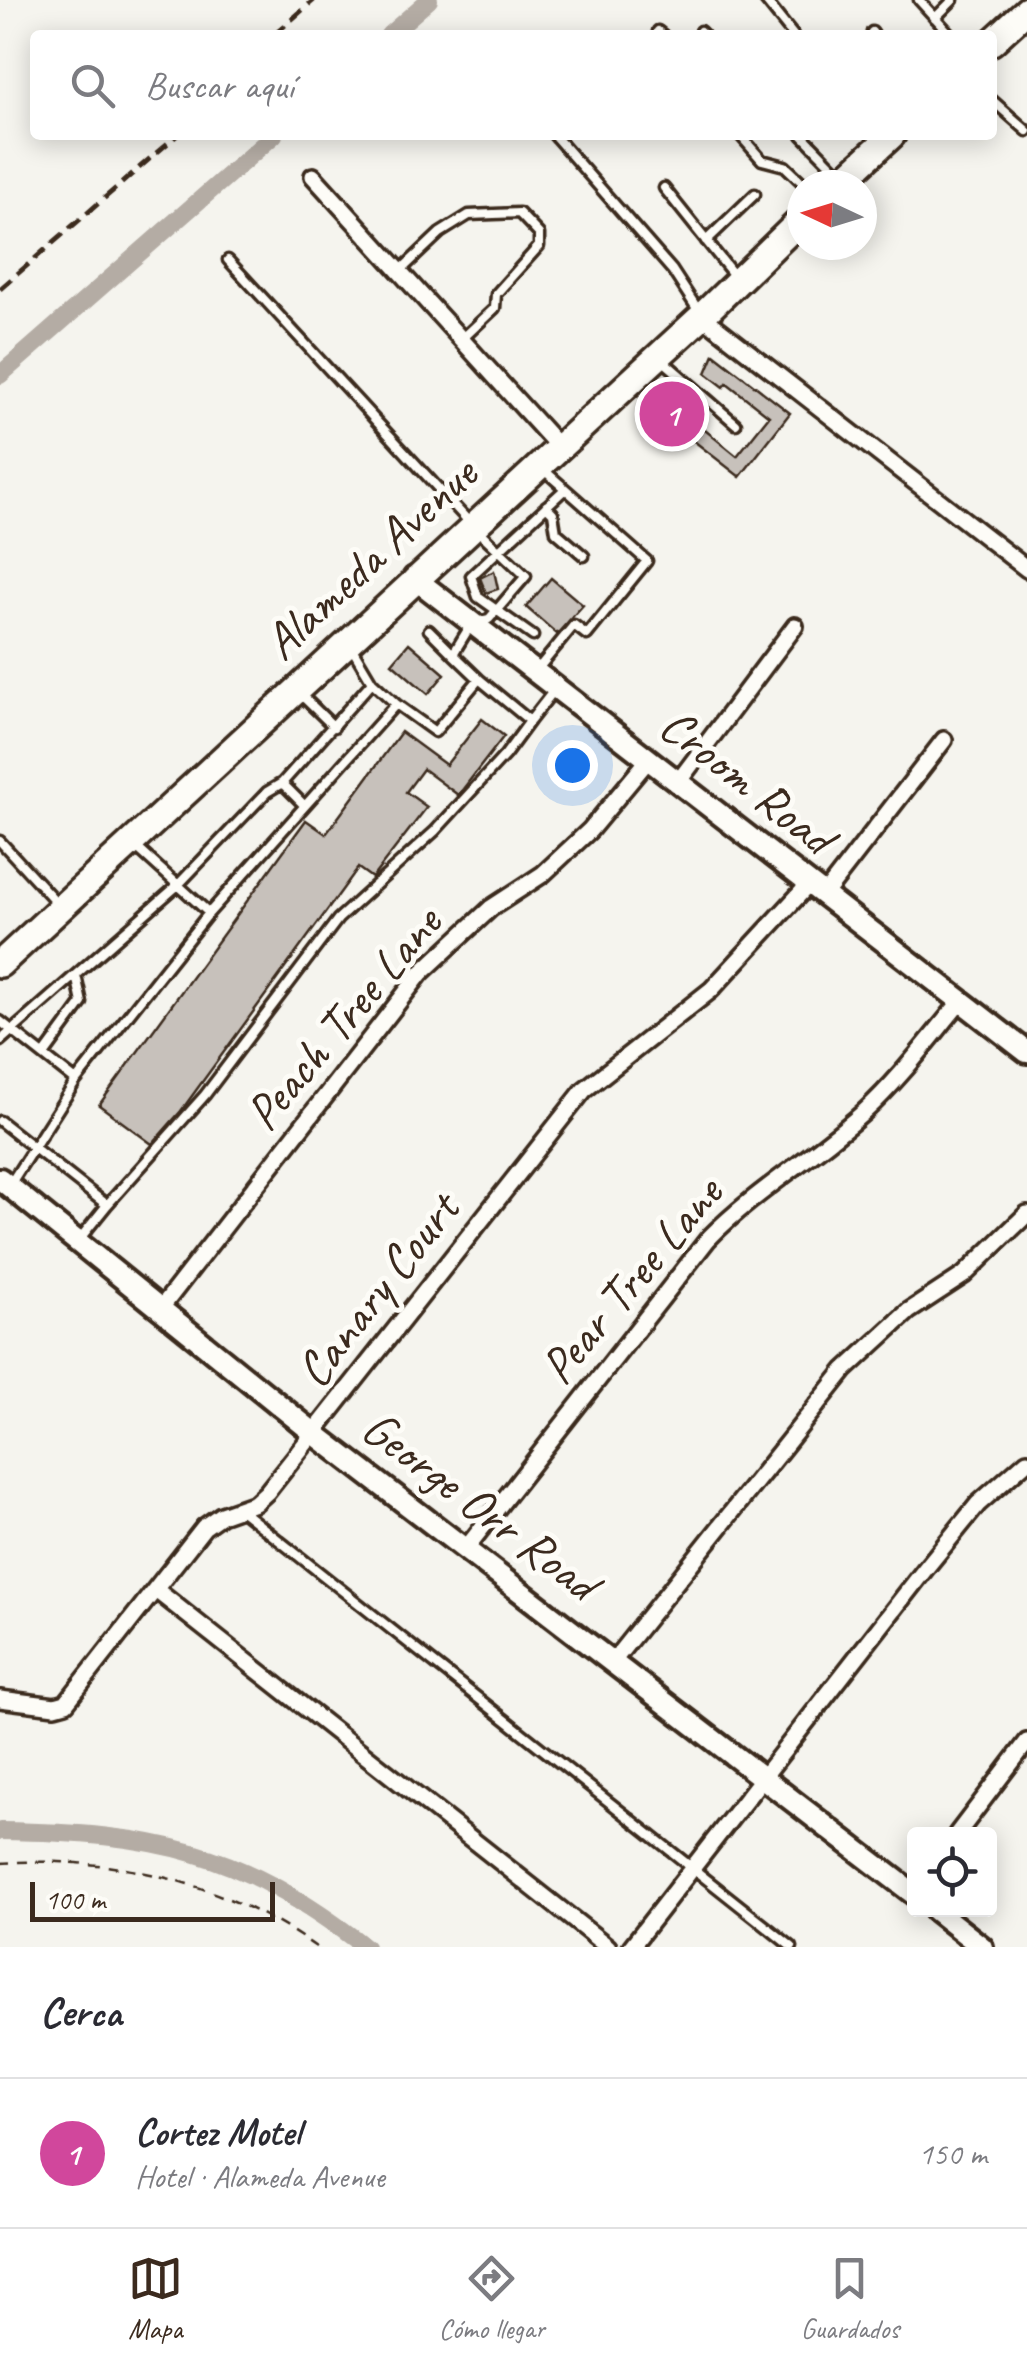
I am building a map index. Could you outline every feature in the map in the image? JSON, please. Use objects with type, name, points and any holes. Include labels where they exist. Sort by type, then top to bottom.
[{"type":"main road","points":[[997,37],[1027,10]]},
{"type":"main road","points":[[854,170],[885,140]]},
{"type":"main road","name":"Alameda Avenue","points":[[0,964],[787,234]]},
{"type":"street","points":[[313,176],[558,446]]},
{"type":"street","points":[[702,316],[1027,568]]},
{"type":"street","name":"Croom Road","points":[[414,578],[1027,1052]]},
{"type":"street","points":[[678,782],[795,626]]},
{"type":"street","name":"Canary Court","points":[[0,1699],[55,1706],[66,1702],[204,1527],[221,1515],[242,1510],[266,1492],[584,1090],[711,990],[816,889],[944,740]]},
{"type":"street","name":"Peach Tree Lane","points":[[161,1308],[421,974],[490,908],[544,874],[649,760]]},
{"type":"street","name":"Pear Tree Lane","points":[[467,1547],[708,1239],[754,1194],[813,1156],[866,1110],[961,1001]]},
{"type":"street","name":"George Orr Road","points":[[4,1182],[315,1434],[614,1660],[762,1781],[907,1887]]},
{"type":"street","points":[[614,1660],[845,1370],[909,1311],[964,1275],[1027,1214]]},
{"type":"street","points":[[631,1947],[978,1504],[1027,1461]]},
{"type":"street","points":[[156,1590],[608,1947]]},
{"type":"street","points":[[962,1827],[1027,1742]]},
{"type":"street","points":[[944,1917],[982,1947]]},
{"type":"lane","points":[[765,0],[789,30]]},
{"type":"lane","points":[[919,0],[946,30]]},
{"type":"lane","points":[[935,18],[953,0]]},
{"type":"lane","points":[[997,104],[1027,131]]},
{"type":"lane","points":[[558,140],[672,270],[702,316]]},
{"type":"lane","points":[[744,140],[762,160],[789,170]]},
{"type":"lane","points":[[806,140],[831,170]]},
{"type":"lane","points":[[664,188],[738,281]]},
{"type":"lane","points":[[706,240],[755,194]]},
{"type":"lane","points":[[399,272],[440,234],[469,216],[518,213],[539,234],[539,246],[496,294],[495,308],[462,340]]},
{"type":"lane","points":[[228,260],[472,525],[526,576],[488,619],[472,622],[453,654]]},
{"type":"lane","points":[[658,356],[736,424]]},
{"type":"lane","points":[[536,672],[574,625],[586,635],[646,561],[538,464]]},
{"type":"lane","points":[[533,636],[478,597],[471,576],[564,489]]},
{"type":"lane","points":[[546,506],[552,513],[556,532],[584,556]]},
{"type":"lane","points":[[429,630],[530,721]]},
{"type":"lane","points":[[346,640],[372,682],[434,732],[479,678]]},
{"type":"lane","points":[[0,1041],[178,885],[267,792],[282,783],[372,682]]},
{"type":"lane","points":[[78,1242],[205,1095],[338,919],[435,832],[505,755],[556,688]]},
{"type":"lane","points":[[294,689],[334,728]]},
{"type":"lane","points":[[4,1182],[34,1150],[76,1081],[209,913],[396,704]]},
{"type":"lane","points":[[282,783],[303,804]]},
{"type":"lane","points":[[0,842],[61,907]]},
{"type":"lane","points":[[131,842],[209,913]]},
{"type":"lane","points":[[44,1055],[82,1003],[76,975]]},
{"type":"lane","points":[[0,1021],[76,1081]]},
{"type":"lane","points":[[0,1121],[107,1205]]},
{"type":"lane","points":[[242,1510],[792,1947]]},
{"type":"path","points":[[0,1863],[70,1860],[140,1870],[219,1894],[291,1929],[316,1947]]},
{"type":"building","points":[[714,354],[790,413],[740,477],[658,413],[668,400],[737,456],[769,416],[727,383],[724,387],[706,373]]},
{"type":"building","points":[[494,571],[498,589],[486,593],[480,578]]},
{"type":"building","points":[[551,578],[583,605],[557,634],[526,607]]},
{"type":"building","points":[[409,643],[445,674],[428,694],[392,663]]},
{"type":"building","points":[[482,719],[504,736],[463,789],[458,795],[423,769],[406,792],[427,807],[372,878],[358,868],[181,1111],[152,1144],[99,1105],[306,820],[326,834],[401,732],[446,765]]},
{"type":"waterway","points":[[395,30],[429,0]]},
{"type":"waterway","points":[[0,375],[268,140]]},
{"type":"waterway","points":[[0,1831],[105,1836],[194,1853],[277,1888],[365,1947]]},
{"type":"railway","points":[[280,30],[314,0]]},
{"type":"railway","points":[[0,289],[171,140]]},
{"type":"place","name":"Cortez Motel","points":[[672,414]]}]
